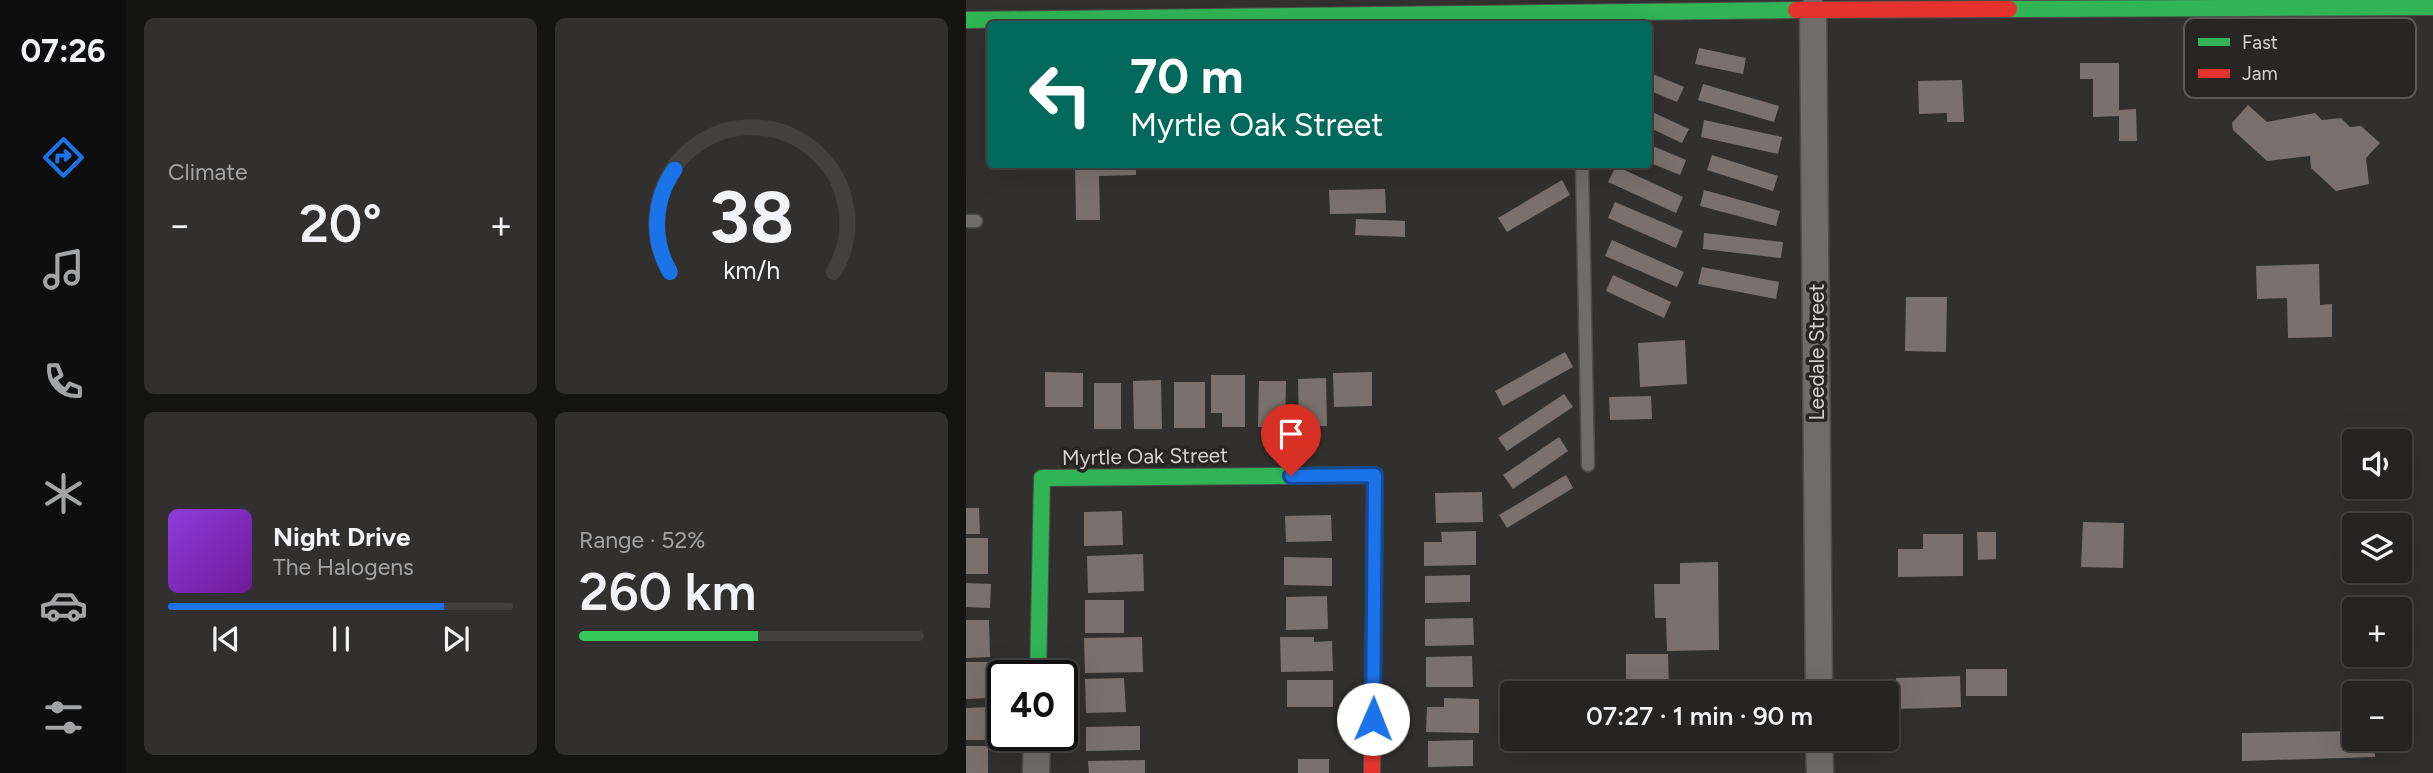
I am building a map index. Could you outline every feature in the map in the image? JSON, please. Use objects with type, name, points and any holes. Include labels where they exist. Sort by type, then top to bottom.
[{"type":"street","points":[[966,20],[1436,7],[1578,18],[1813,10],[2433,7]]},
{"type":"street","name":"Leedale Street","points":[[1813,10],[1819,681]]},
{"type":"street","name":"Myrtle Oak Street","points":[[1038,660],[1042,478],[1375,475],[1372,773]]},
{"type":"street","points":[[1036,773],[1037,751]]},
{"type":"street","points":[[1819,751],[1819,773]]},
{"type":"lane","points":[[1582,168],[1588,465]]},
{"type":"building","points":[[1699,48],[1746,58],[1743,74],[1695,64]]},
{"type":"building","points":[[2080,63],[2119,63],[2119,110],[2136,109],[2137,141],[2119,141],[2119,116],[2093,117],[2093,79],[2080,79]]},
{"type":"building","points":[[1652,74],[1684,87],[1677,102],[1652,92]]},
{"type":"building","points":[[1962,80],[1964,122],[1947,122],[1947,113],[1919,114],[1918,81]]},
{"type":"building","points":[[1703,84],[1779,106],[1774,122],[1698,100]]},
{"type":"building","points":[[2248,105],[2267,122],[2315,113],[2322,120],[2341,118],[2350,127],[2361,126],[2380,143],[2366,158],[2369,184],[2336,191],[2311,168],[2310,156],[2267,161],[2233,130],[2232,123]]},
{"type":"building","points":[[1652,112],[1689,129],[1682,143],[1652,129]]},
{"type":"building","points":[[1704,120],[1782,137],[1778,154],[1701,137]]},
{"type":"building","points":[[1652,146],[1686,160],[1680,175],[1652,164]]},
{"type":"building","points":[[1712,155],[1778,176],[1773,191],[1707,170]]},
{"type":"building","points":[[1075,168],[1136,168],[1136,175],[1099,176],[1100,220],[1076,220]]},
{"type":"building","points":[[1615,168],[1620,168],[1683,197],[1676,213],[1608,182]]},
{"type":"building","points":[[1562,180],[1570,195],[1507,232],[1498,218]]},
{"type":"building","points":[[1385,189],[1386,213],[1330,214],[1329,190]]},
{"type":"building","points":[[1704,190],[1780,211],[1776,226],[1700,206]]},
{"type":"building","points":[[1615,202],[1683,231],[1676,248],[1608,218]]},
{"type":"building","points":[[1356,219],[1405,221],[1405,237],[1355,235]]},
{"type":"building","points":[[1704,233],[1783,242],[1781,258],[1703,249]]},
{"type":"building","points":[[1612,240],[1684,272],[1677,287],[1605,256]]},
{"type":"building","points":[[2319,264],[2320,305],[2332,304],[2332,337],[2288,338],[2287,298],[2257,299],[2256,266]]},
{"type":"building","points":[[1702,267],[1779,282],[1776,299],[1698,284]]},
{"type":"building","points":[[1613,275],[1671,302],[1664,318],[1606,291]]},
{"type":"building","points":[[1906,297],[1947,297],[1946,352],[1905,351]]},
{"type":"building","points":[[1685,340],[1687,384],[1640,387],[1638,343]]},
{"type":"building","points":[[1565,352],[1573,367],[1503,406],[1495,391]]},
{"type":"building","points":[[1045,372],[1083,373],[1083,407],[1045,407]]},
{"type":"building","points":[[1372,372],[1372,406],[1334,407],[1333,373]]},
{"type":"building","points":[[1211,375],[1245,375],[1245,427],[1222,427],[1222,413],[1211,413]]},
{"type":"building","points":[[1326,378],[1327,426],[1299,427],[1298,379]]},
{"type":"building","points":[[1161,380],[1162,429],[1134,429],[1133,381]]},
{"type":"building","points":[[1259,381],[1286,381],[1285,427],[1258,427]]},
{"type":"building","points":[[1174,382],[1205,382],[1205,428],[1174,428]]},
{"type":"building","points":[[1094,383],[1121,383],[1121,429],[1094,429]]},
{"type":"building","points":[[1564,394],[1573,407],[1507,451],[1498,438]]},
{"type":"building","points":[[1651,396],[1652,419],[1610,420],[1609,397]]},
{"type":"building","points":[[1559,437],[1568,451],[1513,489],[1503,475]]},
{"type":"building","points":[[1566,475],[1573,488],[1507,528],[1499,515]]},
{"type":"building","points":[[1482,492],[1483,522],[1436,523],[1435,493]]},
{"type":"building","points":[[966,508],[979,508],[980,534],[966,534]]},
{"type":"building","points":[[1122,511],[1123,545],[1084,546],[1084,512]]},
{"type":"building","points":[[1331,515],[1332,541],[1286,542],[1285,516]]},
{"type":"building","points":[[2083,522],[2124,523],[2123,568],[2081,567]]},
{"type":"building","points":[[1476,531],[1476,565],[1424,566],[1424,542],[1442,542],[1441,532]]},
{"type":"building","points":[[1977,532],[1996,532],[1996,559],[1978,560]]},
{"type":"building","points":[[1923,534],[1963,534],[1963,576],[1898,577],[1898,549],[1923,549]]},
{"type":"building","points":[[966,538],[988,538],[988,574],[966,574]]},
{"type":"building","points":[[1143,554],[1144,591],[1088,593],[1087,556]]},
{"type":"building","points":[[1284,557],[1332,558],[1332,586],[1284,585]]},
{"type":"building","points":[[1718,562],[1719,650],[1667,651],[1666,618],[1655,618],[1654,584],[1680,584],[1680,563]]},
{"type":"building","points":[[1470,575],[1470,602],[1425,603],[1425,576]]},
{"type":"building","points":[[966,583],[991,584],[990,608],[966,607]]},
{"type":"building","points":[[1327,596],[1328,629],[1286,630],[1286,597]]},
{"type":"building","points":[[1085,600],[1124,600],[1124,633],[1085,633]]},
{"type":"building","points":[[1473,618],[1474,645],[1425,646],[1425,619]]},
{"type":"building","points":[[966,620],[989,620],[990,657],[966,658]]},
{"type":"building","points":[[1142,637],[1143,672],[1085,673],[1084,638]]},
{"type":"building","points":[[1280,637],[1314,637],[1314,642],[1332,641],[1333,671],[1281,672]]},
{"type":"building","points":[[1626,654],[1668,654],[1669,681],[1626,681]]},
{"type":"building","points":[[1472,656],[1473,687],[1426,687],[1426,657]]},
{"type":"building","points":[[966,662],[987,662],[987,698],[966,699]]},
{"type":"building","points":[[1966,669],[2007,669],[2007,696],[1966,696]]},
{"type":"building","points":[[1960,676],[1961,707],[1899,709],[1899,681],[1896,681],[1896,678]]},
{"type":"building","points":[[1124,678],[1126,712],[1086,713],[1085,679]]},
{"type":"building","points":[[1287,680],[1333,680],[1333,707],[1287,707]]},
{"type":"building","points":[[1444,698],[1479,699],[1479,733],[1426,732],[1427,707],[1444,707]]},
{"type":"building","points":[[987,707],[987,740],[966,740],[966,708]]},
{"type":"building","points":[[1140,726],[1140,750],[1086,751],[1086,727]]},
{"type":"building","points":[[2342,731],[2342,751],[2375,751],[2375,757],[2242,761],[2242,733]]},
{"type":"building","points":[[1473,740],[1473,766],[1428,767],[1428,741]]},
{"type":"building","points":[[966,746],[987,746],[988,773],[966,773]]},
{"type":"building","points":[[1298,759],[1329,759],[1329,773],[1298,773]]},
{"type":"building","points":[[1145,760],[1145,773],[1089,773],[1088,761]]},
{"type":"traffic: fast","points":[[2009,9],[2433,7]]},
{"type":"traffic: fast","points":[[966,20],[1796,10]]},
{"type":"traffic: fast","points":[[1038,660],[1042,478],[1375,475],[1374,604]]},
{"type":"traffic: jam","points":[[1796,10],[2009,9]]},
{"type":"traffic: jam","points":[[1372,773],[1374,604]]},
{"type":"route","points":[[1291,476],[1375,475],[1373,719]]}]
